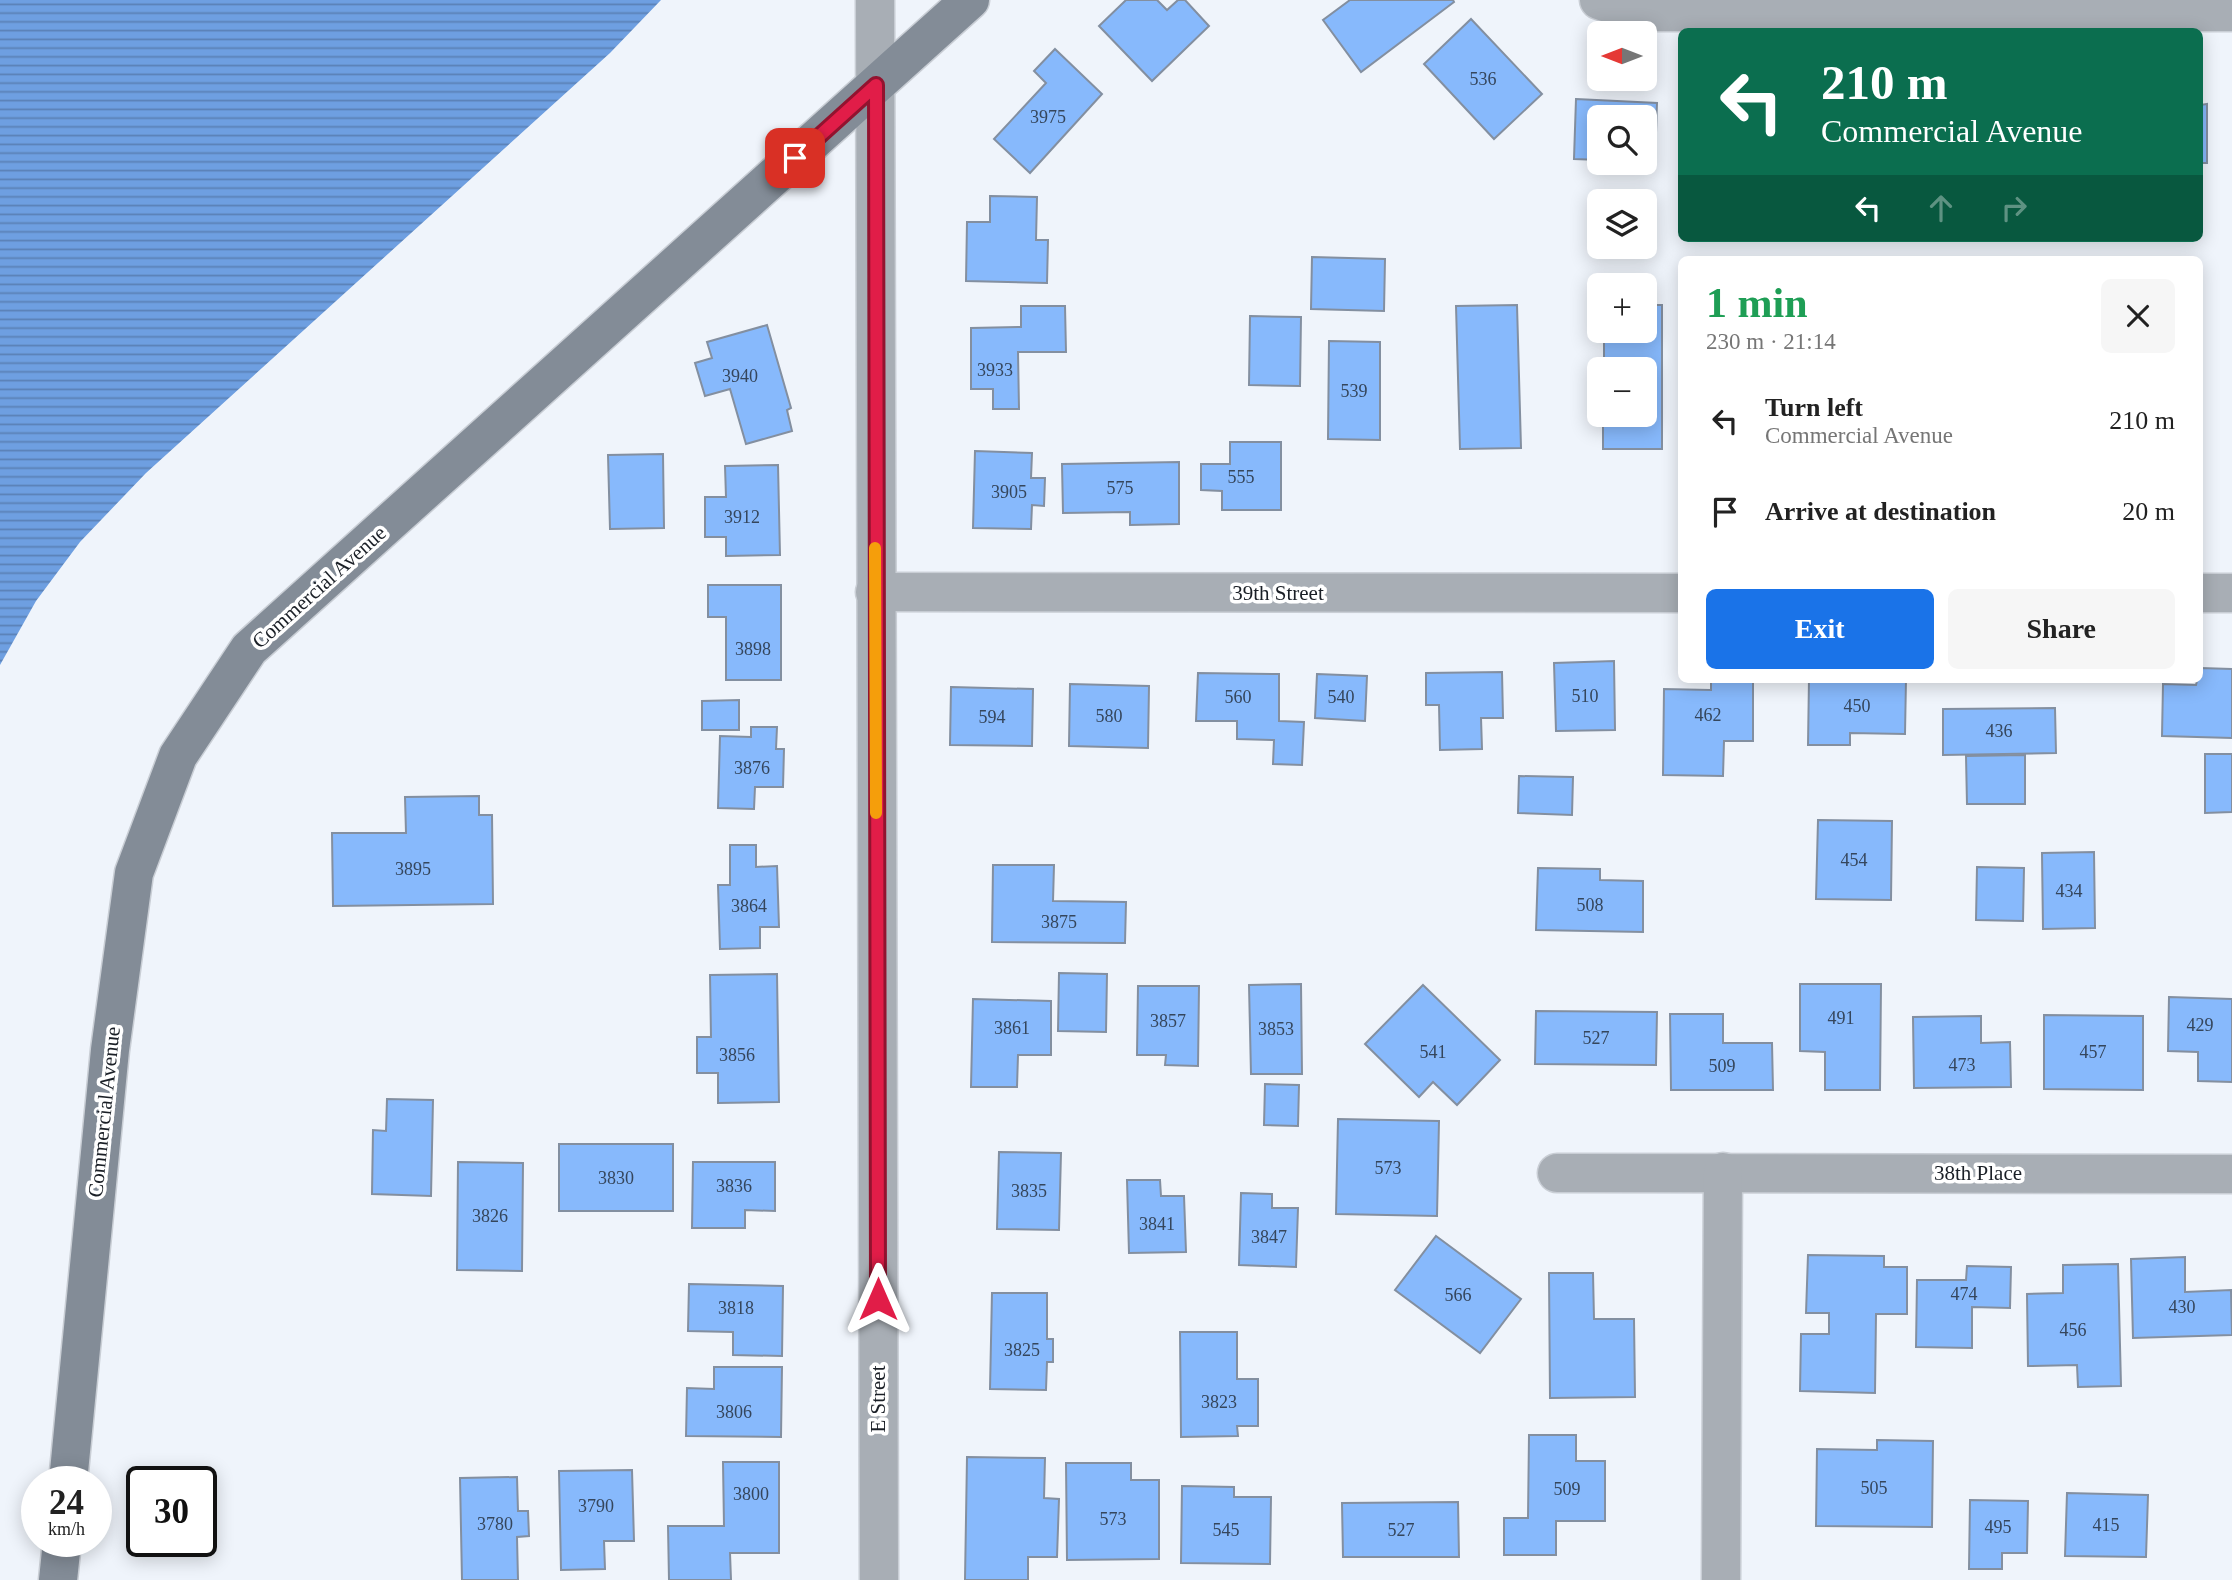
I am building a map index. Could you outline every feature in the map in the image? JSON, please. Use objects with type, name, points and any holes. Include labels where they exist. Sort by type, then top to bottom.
[{"type":"street","name":"E Street","points":[[875,0],[879,1580]]},
{"type":"street","name":"Commercial Avenue","points":[[70,1466],[110,1050],[134,873],[178,756],[249,649],[970,0]]},
{"type":"street","points":[[1599,0],[1633,12],[2232,12]]},
{"type":"street","name":"39th Street","points":[[875,592],[1678,593]]},
{"type":"street","points":[[2203,593],[2232,593]]},
{"type":"street","points":[[1721,1580],[1723,1172]]},
{"type":"street","name":"38th Place","points":[[1557,1173],[2232,1174]]},
{"type":"street","points":[[58,1580],[60,1557]]},
{"type":"water","points":[[0,0],[661,0],[610,53],[146,473],[80,542],[36,601],[0,665]]},
{"type":"building","points":[[1126,0],[1157,0],[1167,10],[1178,0],[1185,0],[1209,26],[1152,81],[1099,26]]},
{"type":"building","points":[[1350,0],[1454,2],[1361,72],[1323,20]]},
{"type":"building","points":[[1471,19],[1542,94],[1494,139],[1424,64]]},
{"type":"building","points":[[1055,49],[1102,94],[1030,173],[994,139],[1046,83],[1034,71]]},
{"type":"building","points":[[1576,99],[1657,103],[1587,105],[1587,160],[1574,159]]},
{"type":"building","points":[[2207,104],[2207,163],[2203,163],[2203,105]]},
{"type":"building","points":[[990,196],[1037,197],[1036,240],[1048,240],[1047,283],[966,281],[967,222],[990,222]]},
{"type":"building","points":[[1312,257],[1385,259],[1384,311],[1311,309]]},
{"type":"building","points":[[1517,305],[1521,448],[1460,449],[1456,306]]},
{"type":"building","points":[[1657,305],[1662,305],[1662,449],[1603,449],[1603,427],[1657,427],[1657,357],[1604,357],[1604,343],[1657,343]]},
{"type":"building","points":[[1021,306],[1065,306],[1066,352],[1018,352],[1019,409],[993,409],[993,389],[971,389],[971,328],[1021,327]]},
{"type":"building","points":[[1250,316],[1301,317],[1300,386],[1249,385]]},
{"type":"building","points":[[767,325],[791,408],[787,410],[792,431],[746,444],[730,389],[705,396],[695,363],[712,358],[707,342]]},
{"type":"building","points":[[1329,341],[1380,342],[1380,440],[1328,439]]},
{"type":"building","points":[[1230,442],[1281,442],[1281,510],[1222,510],[1222,491],[1201,490],[1201,464],[1230,464]]},
{"type":"building","points":[[975,451],[1032,453],[1031,478],[1045,478],[1044,506],[1032,505],[1031,529],[973,528]]},
{"type":"building","points":[[663,454],[664,528],[610,529],[608,455]]},
{"type":"building","points":[[1179,462],[1179,524],[1130,525],[1130,512],[1063,513],[1062,464]]},
{"type":"building","points":[[778,465],[780,555],[726,556],[726,537],[705,537],[705,497],[726,497],[725,466]]},
{"type":"building","points":[[708,585],[781,585],[781,680],[726,680],[726,617],[708,617]]},
{"type":"building","points":[[1614,661],[1615,730],[1556,731],[1554,663]]},
{"type":"building","points":[[2203,668],[2232,669],[2232,738],[2162,736],[2163,684],[2203,683]]},
{"type":"building","points":[[1502,672],[1503,718],[1481,718],[1482,749],[1440,750],[1439,705],[1426,705],[1426,673]]},
{"type":"building","points":[[1198,673],[1279,674],[1279,721],[1304,722],[1302,765],[1273,764],[1274,740],[1237,739],[1237,721],[1196,721]]},
{"type":"building","points":[[1317,674],[1367,676],[1365,721],[1315,718]]},
{"type":"building","points":[[1711,683],[1753,683],[1753,741],[1724,741],[1723,776],[1663,775],[1664,689],[1711,690]]},
{"type":"building","points":[[1809,683],[1906,683],[1905,734],[1850,733],[1850,745],[1808,745]]},
{"type":"building","points":[[1070,684],[1149,686],[1148,748],[1069,746]]},
{"type":"building","points":[[951,687],[1033,689],[1032,746],[950,745]]},
{"type":"building","points":[[739,700],[739,730],[702,730],[702,701]]},
{"type":"building","points":[[2055,708],[2056,753],[1943,755],[1943,709]]},
{"type":"building","points":[[751,727],[777,727],[776,749],[784,749],[783,787],[755,787],[754,809],[718,808],[720,736],[751,737]]},
{"type":"building","points":[[2205,754],[2232,754],[2232,812],[2205,813]]},
{"type":"building","points":[[2025,755],[2025,804],[1967,804],[1966,756]]},
{"type":"building","points":[[1519,776],[1573,777],[1572,815],[1518,813]]},
{"type":"building","points":[[479,796],[479,815],[492,815],[493,904],[333,906],[332,833],[406,833],[405,797]]},
{"type":"building","points":[[1818,820],[1892,821],[1891,900],[1816,899]]},
{"type":"building","points":[[730,845],[756,845],[756,867],[777,866],[779,927],[760,927],[760,948],[720,949],[718,885],[730,885]]},
{"type":"building","points":[[2094,852],[2095,928],[2043,929],[2042,853]]},
{"type":"building","points":[[993,865],[1054,865],[1053,901],[1126,902],[1125,943],[992,942]]},
{"type":"building","points":[[1977,867],[2024,868],[2023,921],[1976,920]]},
{"type":"building","points":[[1538,868],[1600,869],[1600,880],[1643,881],[1643,932],[1536,930]]},
{"type":"building","points":[[1059,973],[1107,974],[1106,1032],[1058,1031]]},
{"type":"building","points":[[777,974],[779,1102],[718,1103],[718,1073],[697,1073],[697,1037],[711,1037],[710,975]]},
{"type":"building","points":[[1301,984],[1302,1074],[1251,1074],[1249,985]]},
{"type":"building","points":[[1800,984],[1881,984],[1880,1090],[1825,1090],[1825,1052],[1800,1051]]},
{"type":"building","points":[[1423,985],[1500,1060],[1457,1105],[1433,1082],[1419,1097],[1365,1044]]},
{"type":"building","points":[[1138,986],[1199,986],[1198,1066],[1165,1065],[1166,1055],[1137,1055]]},
{"type":"building","points":[[2169,997],[2232,999],[2232,1082],[2198,1081],[2198,1052],[2168,1051]]},
{"type":"building","points":[[973,999],[1051,1001],[1051,1055],[1018,1055],[1017,1087],[971,1087]]},
{"type":"building","points":[[1536,1011],[1657,1012],[1656,1065],[1535,1064]]},
{"type":"building","points":[[1670,1014],[1723,1014],[1723,1043],[1772,1043],[1773,1090],[1671,1090]]},
{"type":"building","points":[[2044,1015],[2143,1016],[2143,1090],[2044,1089]]},
{"type":"building","points":[[1981,1016],[1981,1043],[2010,1042],[2011,1087],[1914,1088],[1913,1017]]},
{"type":"building","points":[[1265,1084],[1299,1085],[1298,1126],[1264,1125]]},
{"type":"building","points":[[387,1099],[433,1100],[431,1196],[372,1194],[373,1130],[386,1131]]},
{"type":"building","points":[[1338,1119],[1439,1121],[1437,1216],[1336,1214]]},
{"type":"building","points":[[559,1144],[673,1144],[673,1211],[559,1211]]},
{"type":"building","points":[[999,1152],[1061,1153],[1059,1230],[997,1229]]},
{"type":"building","points":[[458,1162],[523,1163],[522,1271],[457,1270]]},
{"type":"building","points":[[693,1162],[775,1162],[775,1211],[745,1210],[745,1228],[692,1228]]},
{"type":"building","points":[[1127,1180],[1160,1180],[1161,1196],[1184,1196],[1186,1252],[1129,1253]]},
{"type":"building","points":[[1241,1193],[1272,1194],[1272,1208],[1298,1208],[1296,1267],[1239,1265]]},
{"type":"building","points":[[1436,1236],[1521,1299],[1480,1353],[1395,1290]]},
{"type":"building","points":[[1808,1255],[1884,1256],[1884,1267],[1907,1267],[1907,1314],[1876,1314],[1875,1393],[1800,1391],[1801,1334],[1829,1334],[1829,1313],[1806,1313]]},
{"type":"building","points":[[2185,1257],[2185,1292],[2231,1290],[2232,1335],[2133,1338],[2131,1259]]},
{"type":"building","points":[[2118,1264],[2121,1386],[2078,1387],[2077,1365],[2028,1366],[2027,1294],[2063,1293],[2063,1265]]},
{"type":"building","points":[[1967,1266],[2011,1267],[2010,1308],[1972,1307],[1972,1348],[1916,1347],[1917,1280],[1966,1280]]},
{"type":"building","points":[[1549,1273],[1593,1273],[1594,1319],[1634,1319],[1635,1397],[1550,1398]]},
{"type":"building","points":[[689,1284],[783,1286],[782,1356],[733,1355],[733,1332],[688,1331]]},
{"type":"building","points":[[992,1293],[1047,1293],[1047,1339],[1053,1339],[1053,1362],[1047,1362],[1046,1390],[990,1389]]},
{"type":"building","points":[[1180,1332],[1237,1332],[1237,1379],[1258,1379],[1258,1426],[1237,1426],[1238,1436],[1181,1437]]},
{"type":"building","points":[[714,1367],[782,1367],[781,1437],[686,1436],[687,1388],[714,1389]]},
{"type":"building","points":[[1529,1435],[1576,1435],[1576,1461],[1605,1461],[1605,1521],[1556,1521],[1556,1555],[1504,1555],[1504,1518],[1528,1518]]},
{"type":"building","points":[[1877,1440],[1933,1441],[1932,1527],[1816,1526],[1817,1449],[1877,1450]]},
{"type":"building","points":[[967,1457],[1045,1458],[1044,1498],[1059,1499],[1057,1557],[1028,1557],[1028,1580],[965,1580]]},
{"type":"building","points":[[723,1462],[779,1462],[779,1553],[730,1553],[731,1580],[669,1580],[668,1526],[724,1526]]},
{"type":"building","points":[[1066,1463],[1131,1463],[1131,1480],[1159,1480],[1159,1559],[1067,1560]]},
{"type":"building","points":[[632,1470],[634,1541],[604,1541],[605,1569],[561,1570],[559,1471]]},
{"type":"building","points":[[517,1477],[518,1511],[528,1511],[529,1536],[517,1537],[518,1580],[462,1580],[460,1478]]},
{"type":"building","points":[[1182,1486],[1234,1487],[1234,1497],[1271,1497],[1270,1564],[1181,1563]]},
{"type":"building","points":[[2067,1493],[2148,1495],[2146,1557],[2065,1556]]},
{"type":"building","points":[[1970,1500],[2028,1501],[2027,1553],[2002,1553],[2002,1569],[1969,1569]]},
{"type":"building","points":[[1458,1502],[1459,1557],[1343,1557],[1342,1503]]},
{"type":"slow traffic","points":[[875,548],[876,813]]},
{"type":"route","points":[[795,158],[876,85],[878,1299]]}]
